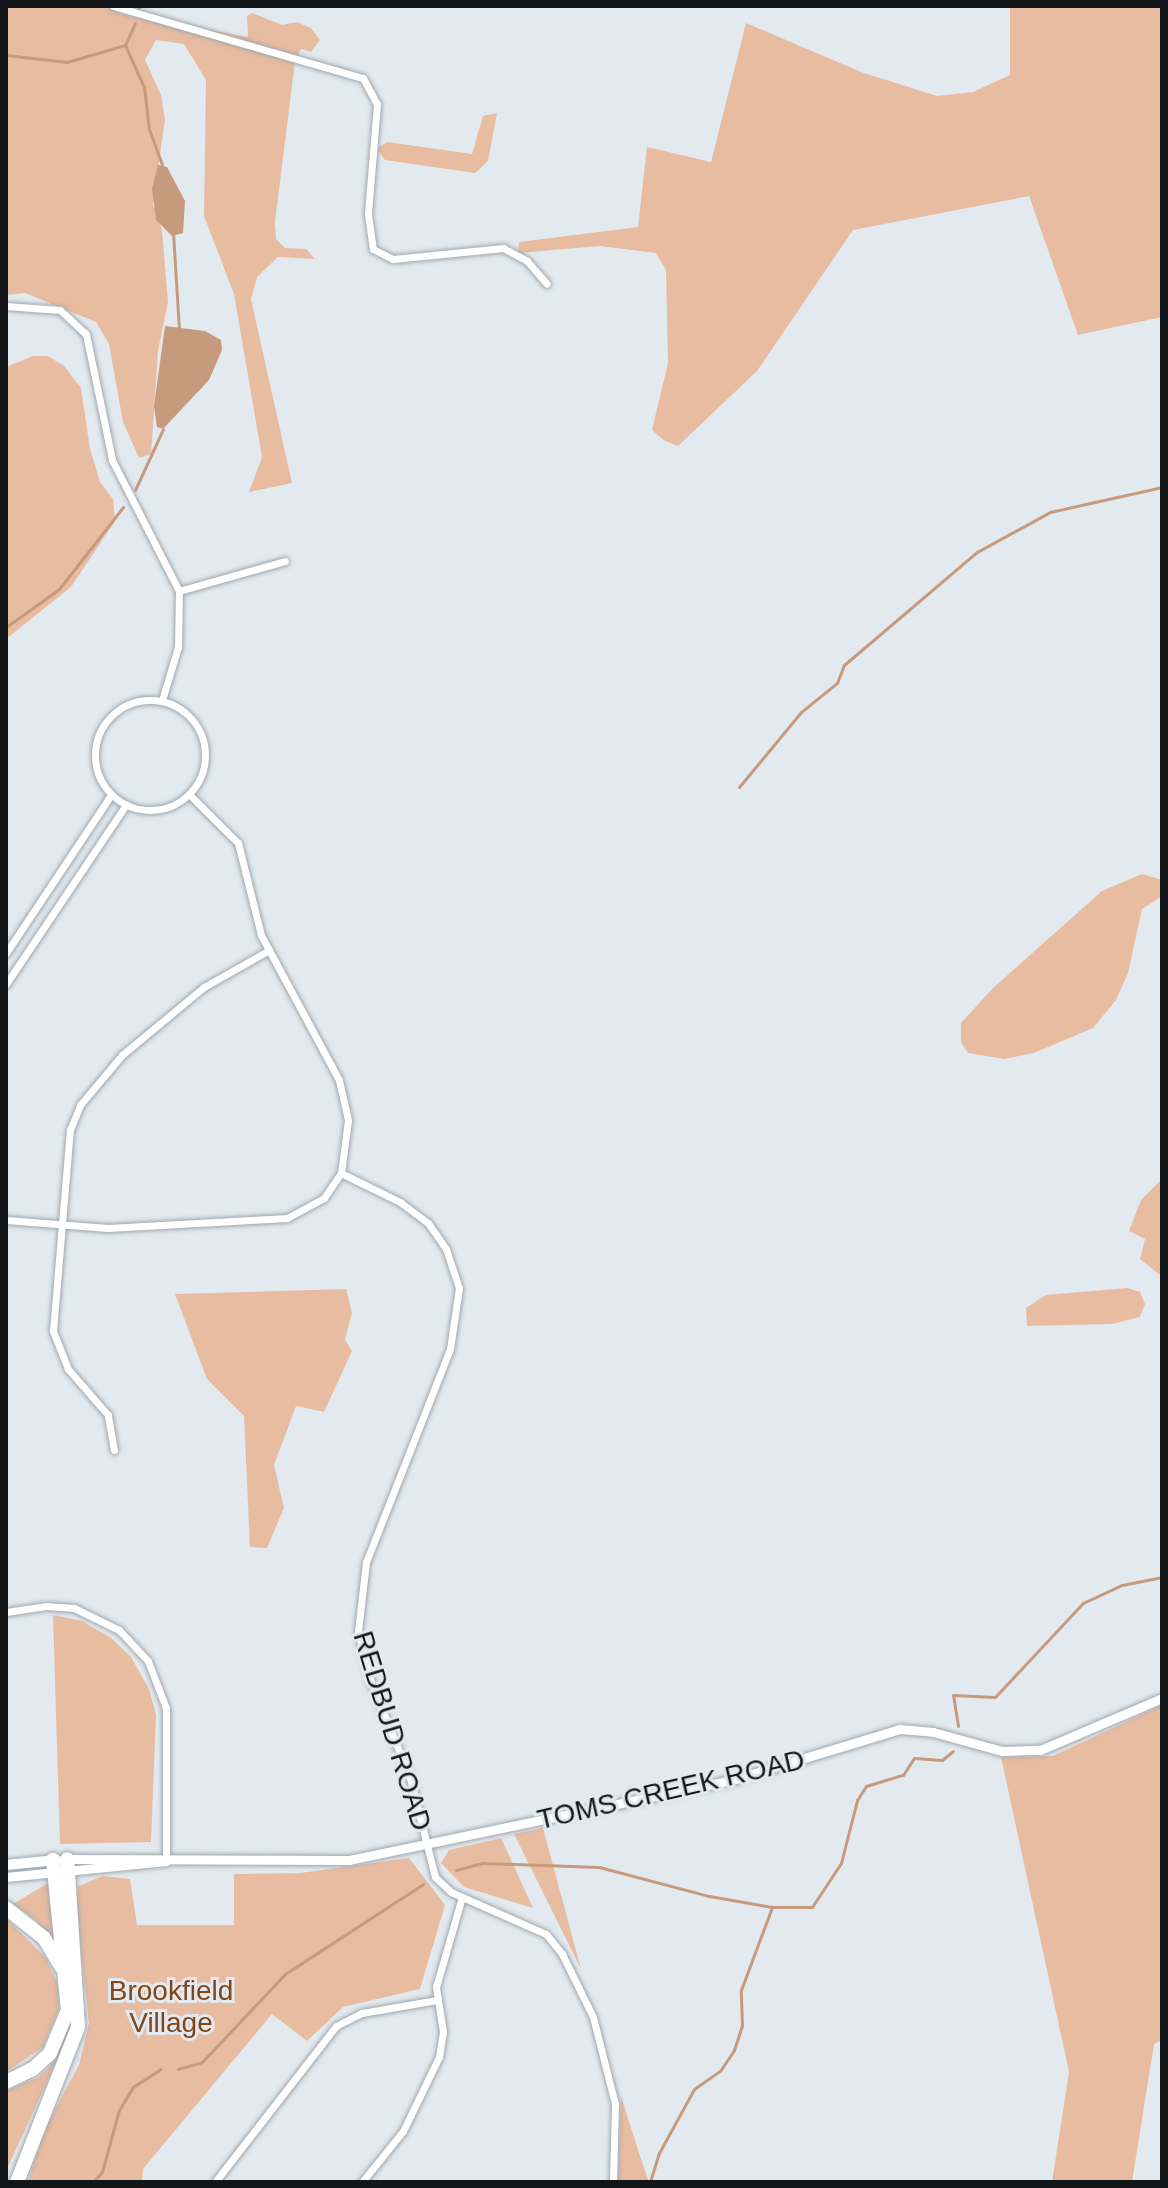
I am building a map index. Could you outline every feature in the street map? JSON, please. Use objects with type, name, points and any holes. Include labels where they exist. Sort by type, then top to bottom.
[{"type":"highway","points":[[6,2082],[33,2069],[50,2053],[68,2010],[61,1865]]},
{"type":"highway","points":[[17,2182],[78,2027],[61,1865]]},
{"type":"highway","points":[[6,1908],[44,1938],[67,1983]]},
{"type":"main road","name":"TOMS CREEK ROAD","points":[[6,1865],[61,1865]]},
{"type":"street","points":[[113,6],[358,76],[373,89],[377,104],[368,214],[373,249],[393,259],[503,248],[527,261],[547,284]]},
{"type":"street","points":[[6,306],[60,310],[86,334],[112,460],[179,591],[178,647],[162,700]]},
{"type":"street","points":[[179,591],[285,561]]},
{"type":"street","points":[[162,700],[178,706],[201,731],[205,765],[190,795],[159,810],[126,805],[111,795],[95,764],[101,729],[127,704],[162,700]]},
{"type":"street","points":[[6,953],[111,795]]},
{"type":"street","points":[[6,1220],[108,1228],[287,1218],[324,1198],[341,1173],[348,1120],[339,1080],[269,950],[238,843],[190,795]]},
{"type":"street","points":[[6,984],[126,805]]},
{"type":"street","points":[[114,1450],[108,1415],[57,1351],[53,1304],[70,1130],[102,1075],[204,987],[269,950]]},
{"type":"street","name":"REDBUD ROAD","points":[[341,1173],[400,1202],[428,1223],[446,1249],[459,1288],[450,1349],[366,1562],[358,1598],[358,1631],[369,1677],[410,1778],[435,1877],[462,1897],[532,1925],[562,1954],[593,2017],[608,2063],[617,2127],[613,2182]]},
{"type":"street","points":[[6,1612],[46,1606],[74,1608],[119,1630],[148,1661],[166,1708],[166,1861]]},
{"type":"street","name":"TOMS CREEK ROAD","points":[[6,1877],[61,1865],[166,1861],[336,1861],[732,1780],[900,1729],[947,1735],[1002,1751],[1040,1750],[1162,1698]]},
{"type":"street","points":[[362,2182],[403,2131],[437,2062],[443,2032],[437,2000],[441,1962],[462,1897]]},
{"type":"street","points":[[215,2182],[336,2026],[362,2013],[437,2000]]},
{"type":"green space","points":[[6,6],[109,6],[121,14],[248,37],[247,16],[252,13],[282,25],[297,22],[311,28],[320,40],[311,52],[301,49],[295,62],[275,222],[276,239],[285,248],[306,249],[315,259],[278,257],[257,277],[251,299],[292,483],[249,492],[262,457],[234,294],[204,216],[206,80],[184,44],[156,40],[145,60],[161,95],[165,120],[153,204],[162,230],[168,302],[158,351],[151,454],[139,458],[123,422],[109,344],[96,322],[25,293],[6,295]]},
{"type":"green space","points":[[1010,6],[1162,6],[1162,317],[1078,335],[1029,196],[853,230],[757,371],[678,446],[665,441],[652,430],[668,363],[666,270],[656,253],[600,246],[518,253],[519,242],[638,227],[647,147],[711,162],[746,23],[861,72],[937,96],[973,92],[1010,75]]},
{"type":"green space","points":[[497,113],[488,161],[475,173],[385,160],[377,149],[387,142],[472,154],[483,116]]},
{"type":"green space","points":[[33,356],[48,356],[64,366],[81,388],[90,449],[100,482],[113,499],[115,521],[71,587],[6,639],[6,367]]},
{"type":"green space","points":[[1142,874],[1162,880],[1162,896],[1142,909],[1128,973],[1116,1000],[1093,1028],[1034,1053],[1004,1059],[968,1053],[961,1042],[961,1023],[993,988],[1102,891]]},
{"type":"green space","points":[[1162,1179],[1160,1275],[1140,1259],[1145,1239],[1129,1231],[1141,1200]]},
{"type":"green space","points":[[1127,1288],[1140,1292],[1145,1304],[1140,1317],[1112,1324],[1027,1326],[1026,1308],[1046,1295]]},
{"type":"green space","points":[[346,1289],[352,1313],[345,1340],[352,1351],[324,1412],[296,1406],[274,1465],[284,1508],[267,1548],[250,1547],[244,1416],[207,1379],[175,1294]]},
{"type":"green space","points":[[53,1615],[82,1621],[111,1638],[131,1657],[149,1689],[156,1715],[151,1842],[60,1844]]},
{"type":"green space","points":[[1162,1705],[1162,2040],[1154,2044],[1132,2182],[1052,2182],[1069,2072],[1001,1757],[1053,1756]]},
{"type":"green space","points":[[543,1828],[581,1969],[514,1834]]},
{"type":"green space","points":[[501,1838],[533,1908],[464,1887],[441,1863],[449,1850]]},
{"type":"green space","name":"Brookfield Village","points":[[409,1858],[445,1905],[420,1989],[343,2007],[307,2041],[272,2014],[143,2169],[142,2182],[28,2182],[44,2130],[79,2065],[89,2023],[75,1897],[79,1886],[103,1876],[130,1879],[137,1925],[234,1925],[234,1874],[300,1873]]},
{"type":"green space","points":[[48,1883],[59,1950],[35,1919],[13,1904]]},
{"type":"green space","points":[[6,1918],[46,1958],[58,1985],[59,2009],[43,2047],[6,2072]]},
{"type":"green space","points":[[58,2058],[6,2171],[6,2091],[39,2077]]},
{"type":"green space","points":[[621,2096],[640,2156],[649,2182],[618,2182]]},
{"type":"shaded area","points":[[158,165],[167,167],[185,201],[183,233],[172,236],[156,220],[152,189]]},
{"type":"shaded area","points":[[165,326],[205,331],[221,340],[222,350],[209,380],[163,429],[157,427],[154,406]]},
{"type":"waterway","points":[[135,23],[125,45],[144,87],[149,129],[162,165]]},
{"type":"waterway","points":[[6,55],[67,62],[125,45]]},
{"type":"waterway","points":[[173,232],[179,331]]},
{"type":"waterway","points":[[135,490],[163,429]]},
{"type":"waterway","points":[[739,787],[801,712],[837,683],[844,665],[977,552],[1050,512],[1162,487]]},
{"type":"waterway","points":[[6,627],[59,589],[123,507]]},
{"type":"waterway","points":[[958,1726],[953,1695],[995,1697],[1083,1603],[1122,1585],[1162,1577]]},
{"type":"waterway","points":[[456,1870],[483,1863],[599,1867],[709,1896],[772,1907],[812,1907],[841,1863],[857,1800],[866,1786],[903,1775],[914,1758],[942,1760],[953,1751]]},
{"type":"waterway","points":[[178,2069],[202,2062],[285,1974],[423,1884]]},
{"type":"waterway","points":[[650,2182],[659,2153],[694,2089],[720,2071],[734,2050],[742,2026],[741,1990],[772,1907]]},
{"type":"waterway","points":[[93,2182],[102,2172],[119,2110],[133,2087],[161,2069]]}]
